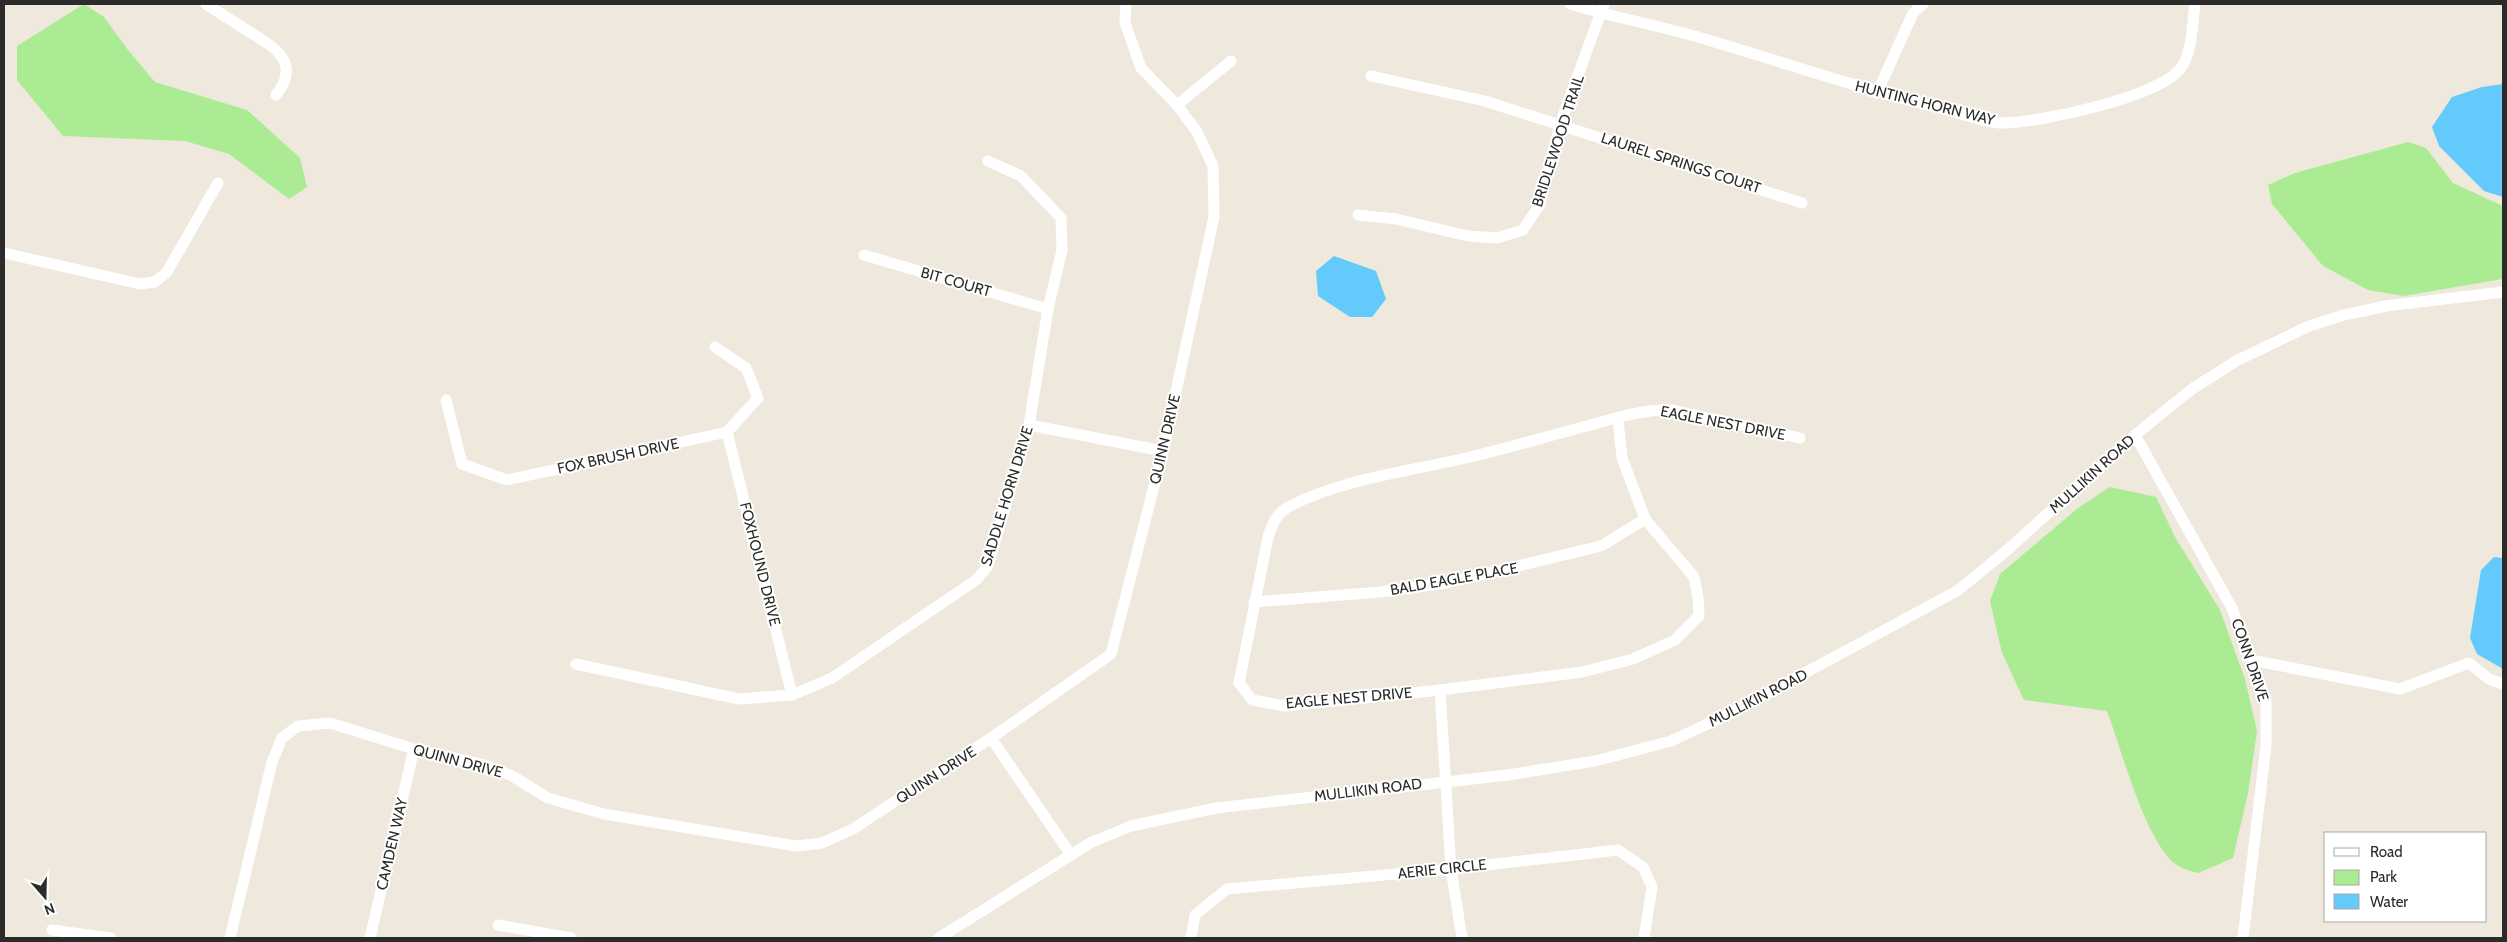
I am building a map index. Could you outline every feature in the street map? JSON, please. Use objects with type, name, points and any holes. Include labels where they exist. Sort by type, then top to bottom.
[{"type":"street","points":[[206,4],[275,48],[281,54],[286,72],[285,82],[276,95]]},
{"type":"street","name":"QUINN DRIVE","points":[[230,938],[272,762],[282,738],[298,726],[330,723],[414,749],[485,765],[512,776],[548,798],[604,814],[796,846],[822,843],[853,829],[991,738],[1111,654],[1163,451],[1214,217],[1213,166],[1198,132],[1177,105],[1141,68],[1125,23],[1126,4]]},
{"type":"street","name":"HUNTING HORN WAY","points":[[1570,4],[1603,9],[1707,39],[1877,93],[2001,123],[2046,118],[2143,93],[2166,83],[2181,68],[2188,48],[2195,4]]},
{"type":"street","points":[[1877,93],[1913,13],[1923,4]]},
{"type":"street","name":"BRIDLEWOOD TRAIL","points":[[1358,215],[1396,219],[1468,236],[1487,238],[1497,238],[1523,230],[1540,204],[1560,124],[1603,9]]},
{"type":"street","points":[[1177,105],[1231,61]]},
{"type":"street","name":"LAUREL SPRINGS COURT","points":[[1371,76],[1486,100],[1802,202]]},
{"type":"street","name":"SADDLE HORN DRIVE","points":[[576,664],[739,699],[792,695],[832,678],[976,580],[988,566],[1029,425],[1048,309],[1062,250],[1061,218],[1021,176],[988,161]]},
{"type":"street","points":[[4,253],[140,284],[155,282],[167,272],[218,183]]},
{"type":"street","name":"BIT COURT","points":[[864,255],[1048,309]]},
{"type":"street","name":"MULLIKIN ROAD","points":[[940,938],[1070,855],[1131,826],[1216,808],[1445,780],[1508,775],[1595,761],[1671,741],[1729,714],[1957,591],[2005,552],[2135,435],[2192,389],[2236,361],[2309,326],[2386,306],[2503,292]]},
{"type":"street","points":[[715,347],[746,368],[758,398],[727,432]]},
{"type":"street","name":"FOX BRUSH DRIVE","points":[[446,400],[462,464],[507,480],[727,432]]},
{"type":"street","name":"EAGLE NEST DRIVE","points":[[1618,418],[1622,458],[1645,519],[1694,577],[1698,597],[1698,616],[1675,640],[1633,659],[1582,672],[1440,690],[1285,706],[1252,700],[1239,683],[1254,602],[1273,520],[1286,508],[1313,496],[1349,485],[1471,457],[1618,418],[1655,410],[1672,410],[1800,438]]},
{"type":"street","points":[[1029,425],[1163,451]]},
{"type":"street","name":"FOXHOUND DRIVE","points":[[727,432],[792,695]]},
{"type":"street","name":"CONN DRIVE","points":[[2135,435],[2232,608],[2266,700],[2266,746],[2243,938]]},
{"type":"street","name":"BALD EAGLE PLACE","points":[[1254,602],[1380,592],[1447,583],[1601,546],[1645,519]]},
{"type":"street","points":[[2252,660],[2400,689],[2468,663],[2489,679],[2503,684]]},
{"type":"street","points":[[1440,690],[1451,869],[1462,938]]},
{"type":"street","points":[[991,738],[1070,855]]},
{"type":"street","name":"CAMDEN WAY","points":[[370,938],[414,749]]},
{"type":"street","name":"AERIE CIRCLE","points":[[1191,938],[1195,915],[1227,889],[1451,869],[1618,850],[1643,867],[1652,887],[1644,938]]},
{"type":"street","points":[[498,925],[571,938]]},
{"type":"street","points":[[52,930],[112,938]]},
{"type":"green space","points":[[84,4],[104,17],[155,82],[247,110],[300,158],[307,187],[289,199],[229,154],[185,141],[63,136],[17,80],[17,46]]},
{"type":"green space","points":[[2408,142],[2426,148],[2453,183],[2503,206],[2503,279],[2403,296],[2368,290],[2323,266],[2272,204],[2268,185],[2295,173]]},
{"type":"green space","points":[[2110,487],[2156,497],[2175,537],[2220,610],[2245,679],[2257,731],[2248,793],[2233,858],[2198,873],[2174,863],[2158,843],[2133,787],[2107,711],[2024,700],[2002,653],[1990,601],[2000,574],[2078,508]]},
{"type":"water","points":[[2503,84],[2503,197],[2484,191],[2439,146],[2432,127],[2452,97],[2482,87]]},
{"type":"water","points":[[1334,256],[1376,271],[1386,299],[1372,317],[1350,317],[1318,296],[1316,271]]},
{"type":"water","points":[[2494,557],[2503,558],[2503,669],[2477,654],[2470,638],[2481,570]]}]
